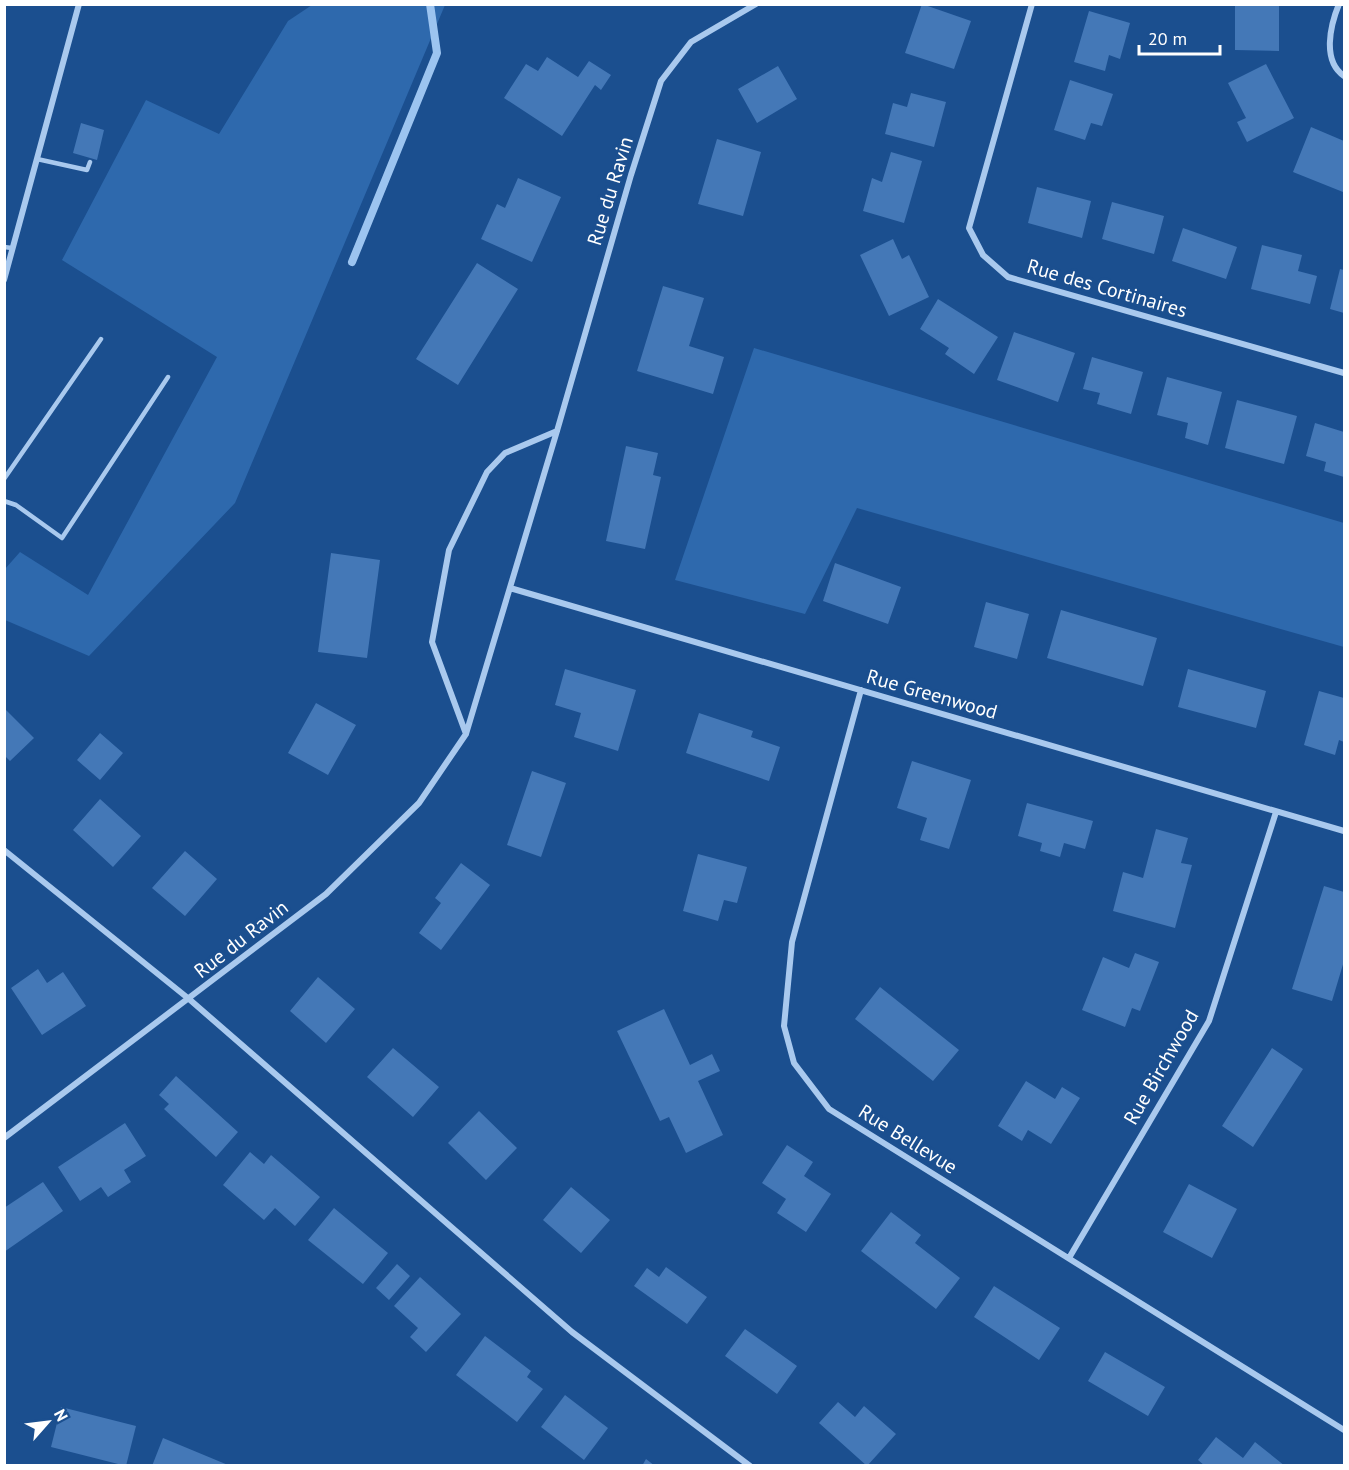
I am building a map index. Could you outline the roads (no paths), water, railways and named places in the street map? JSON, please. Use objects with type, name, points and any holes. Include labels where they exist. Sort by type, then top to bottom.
[{"type":"street","points":[[4,280],[79,4]]},
{"type":"street","name":"Rue du Ravin","points":[[4,1138],[326,894],[419,803],[466,734],[631,174],[661,81],[691,42],[756,4]]},
{"type":"street","name":"Rue des Cortinaires","points":[[1032,4],[969,228],[983,255],[1008,278],[1344,373]]},
{"type":"street","points":[[1339,4],[1330,26],[1330,47],[1338,72],[1344,76]]},
{"type":"street","points":[[466,734],[432,642],[449,550],[487,472],[505,453],[557,431]]},
{"type":"street","name":"Rue Greenwood","points":[[510,588],[1344,831]]},
{"type":"street","name":"Rue Bellevue","points":[[861,690],[792,942],[784,1026],[794,1063],[829,1109],[1344,1430]]},
{"type":"street","name":"Rue Birchwood","points":[[1069,1258],[1209,1022],[1276,812]]},
{"type":"street","points":[[4,850],[189,999],[572,1332],[750,1466]]},
{"type":"lane","points":[[38,159],[87,170],[90,162]]},
{"type":"lane","points":[[4,247],[12,248]]},
{"type":"lane","points":[[4,479],[101,339]]},
{"type":"lane","points":[[4,501],[16,505],[62,538],[168,377]]},
{"type":"waterway","points":[[352,262],[437,53],[430,4]]}]
